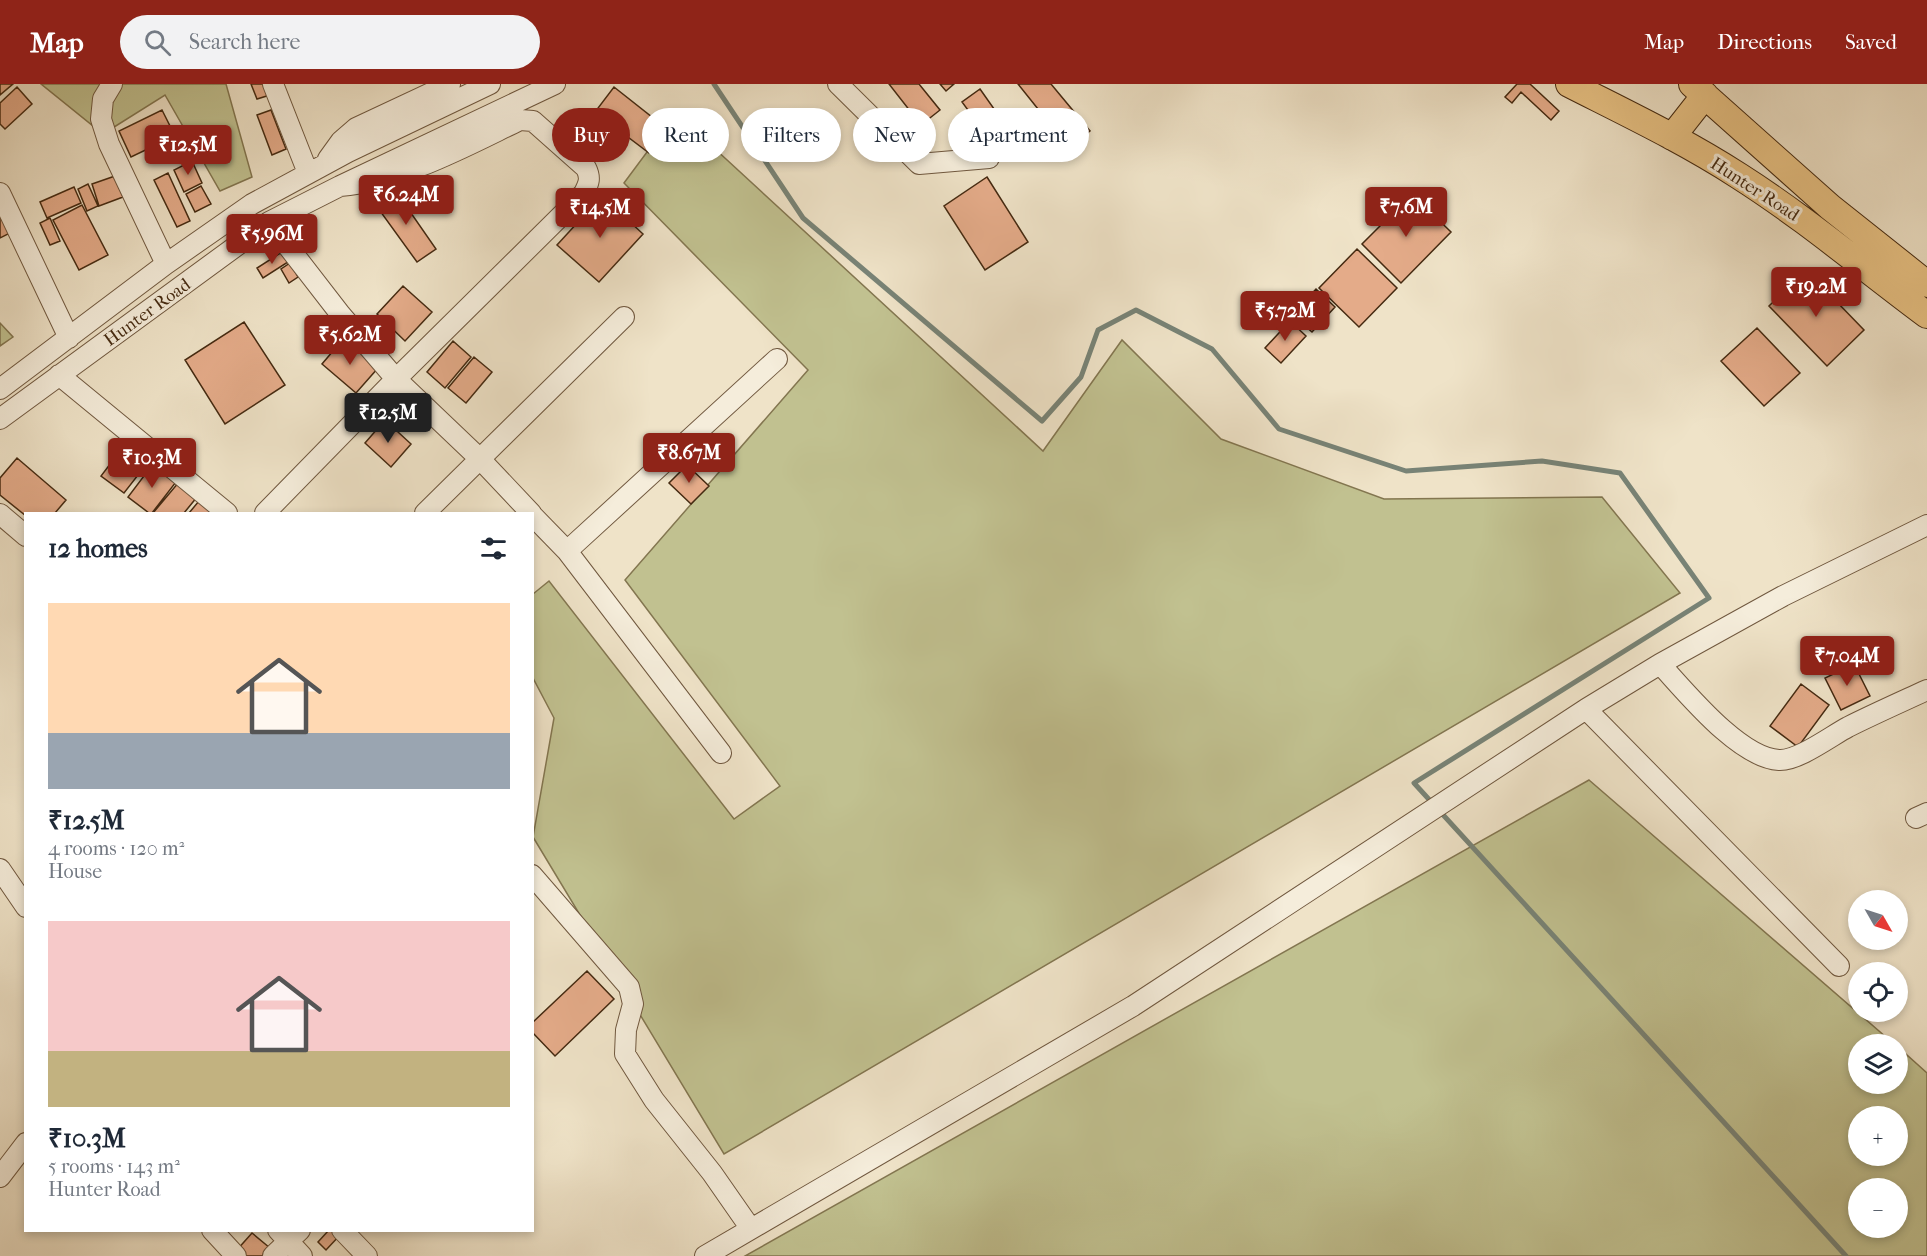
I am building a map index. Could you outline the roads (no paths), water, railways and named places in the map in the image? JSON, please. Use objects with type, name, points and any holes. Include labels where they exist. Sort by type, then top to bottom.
[{"type":"main road","name":"Hunter Road","points":[[1569,84],[1672,137],[1739,176],[1811,226],[1927,315]]},
{"type":"main road","name":"Hunter Road","points":[[1699,88],[1830,207],[1927,284]]},
{"type":"main road","points":[[1672,137],[1699,88]]},
{"type":"street","points":[[112,84],[103,99],[101,120],[109,144],[166,264]]},
{"type":"street","points":[[273,84],[317,168],[356,128],[419,91],[450,84]]},
{"type":"street","name":"Hunter Road","points":[[0,389],[166,264],[252,204],[317,168],[490,84]]},
{"type":"street","name":"Hunter Road","points":[[0,419],[269,222],[555,84]]},
{"type":"street","points":[[838,84],[919,164],[948,162]]},
{"type":"street","points":[[266,512],[396,379],[584,193],[590,182],[586,168],[533,121],[526,119],[394,175],[366,184],[340,186]]},
{"type":"street","points":[[0,193],[69,338]]},
{"type":"street","points":[[269,222],[341,315],[396,379],[480,459],[530,512]]},
{"type":"street","points":[[426,512],[624,317]]},
{"type":"street","points":[[567,551],[777,359]]},
{"type":"street","points":[[59,375],[227,512]]},
{"type":"street","points":[[0,514],[24,534]]},
{"type":"street","points":[[534,516],[567,551],[721,753]]},
{"type":"street","points":[[705,1256],[1133,1006],[1586,709],[1660,664],[1783,596],[1925,531]]},
{"type":"street","points":[[1660,664],[1721,729],[1764,757],[1780,760],[1806,751],[1848,727],[1927,690]]},
{"type":"street","points":[[1586,709],[1839,966]]},
{"type":"street","points":[[0,869],[24,904]]},
{"type":"street","points":[[534,877],[629,987],[633,1004],[626,1030],[625,1054],[654,1100],[712,1173],[751,1229]]},
{"type":"street","points":[[0,1177],[24,1146]]},
{"type":"street","points":[[214,1232],[237,1256]]},
{"type":"street","points":[[344,1232],[367,1256]]},
{"type":"street","points":[[273,1256],[292,1239]]},
{"type":"waterway","points":[[714,84],[803,218],[1042,421],[1081,377],[1098,330],[1136,310],[1212,349],[1279,429],[1406,471],[1542,461],[1620,473],[1709,598],[1414,783],[1846,1256]]}]
